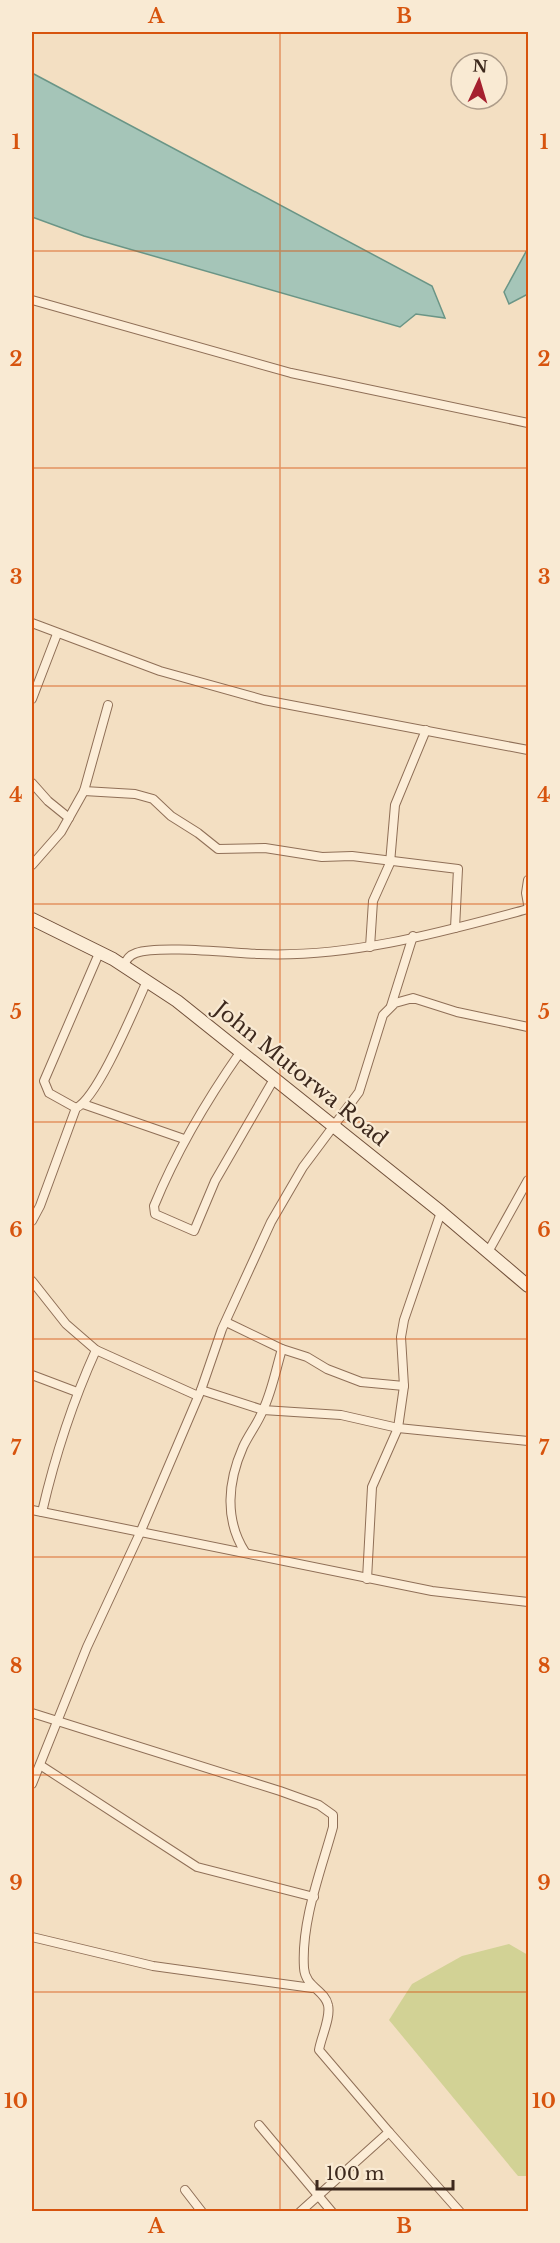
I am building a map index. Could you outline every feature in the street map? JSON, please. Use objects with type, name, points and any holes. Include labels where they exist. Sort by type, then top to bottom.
[{"type":"street","points":[[32,300],[291,373],[528,423]]},
{"type":"street","points":[[32,623],[160,671],[264,700],[528,750]]},
{"type":"street","points":[[32,699],[57,634]]},
{"type":"street","points":[[32,865],[69,818],[84,791],[108,705]]},
{"type":"street","points":[[370,947],[373,901],[390,863],[395,805],[426,730]]},
{"type":"street","points":[[32,783],[48,801],[69,818]]},
{"type":"street","points":[[84,791],[135,794],[153,799],[171,816],[218,849],[265,848],[322,857],[352,856],[390,863],[458,869],[456,928]]},
{"type":"street","points":[[528,880],[526,893],[528,904]]},
{"type":"street","points":[[124,966],[126,961],[135,954],[155,950],[272,955],[370,947],[528,909]]},
{"type":"street","name":"John Mutorwa Road","points":[[32,919],[100,951],[147,981],[333,1125],[528,1286]]},
{"type":"street","points":[[391,1006],[413,936]]},
{"type":"street","points":[[100,951],[44,1081],[49,1093],[80,1106],[184,1138]]},
{"type":"street","points":[[32,1221],[80,1106],[101,1077],[147,981]]},
{"type":"street","points":[[32,1784],[87,1647],[140,1533],[226,1322],[271,1222],[303,1167],[359,1092],[383,1015],[391,1006],[403,999],[413,998],[457,1012],[528,1027]]},
{"type":"street","points":[[241,1052],[209,1096],[184,1138],[153,1211],[159,1217],[194,1231],[215,1181],[274,1079]]},
{"type":"street","points":[[488,1252],[528,1180]]},
{"type":"street","points":[[368,1579],[372,1487],[398,1428],[404,1386],[400,1338],[441,1212]]},
{"type":"street","points":[[32,1281],[66,1324],[96,1350],[199,1393],[264,1410],[341,1414],[398,1428],[528,1441]]},
{"type":"street","points":[[226,1322],[282,1349],[307,1357],[327,1369],[361,1382],[404,1386]]},
{"type":"street","points":[[244,1552],[236,1533],[229,1493],[243,1447],[264,1410],[282,1349]]},
{"type":"street","points":[[42,1512],[56,1452],[77,1392],[96,1350]]},
{"type":"street","points":[[32,1375],[77,1392]]},
{"type":"street","points":[[32,1510],[432,1591],[528,1602]]},
{"type":"street","points":[[32,1713],[290,1795],[319,1805],[333,1815],[333,1827],[314,1897],[303,1950],[304,1971],[312,1988]]},
{"type":"street","points":[[40,1765],[197,1867],[314,1897]]},
{"type":"street","points":[[32,1937],[153,1966],[312,1988],[326,1997],[329,2007],[318,2050],[460,2211]]},
{"type":"street","points":[[259,2125],[332,2211]]},
{"type":"street","points":[[300,2211],[389,2132]]},
{"type":"street","points":[[185,2190],[202,2211]]},
{"type":"green space","points":[[509,1944],[528,1955],[528,2176],[518,2176],[389,2020],[412,1984],[462,1956]]},
{"type":"shaded area","points":[[32,73],[432,286],[445,318],[416,314],[400,327],[84,236],[32,217]]},
{"type":"shaded area","points":[[528,248],[528,294],[509,304],[504,292]]}]
